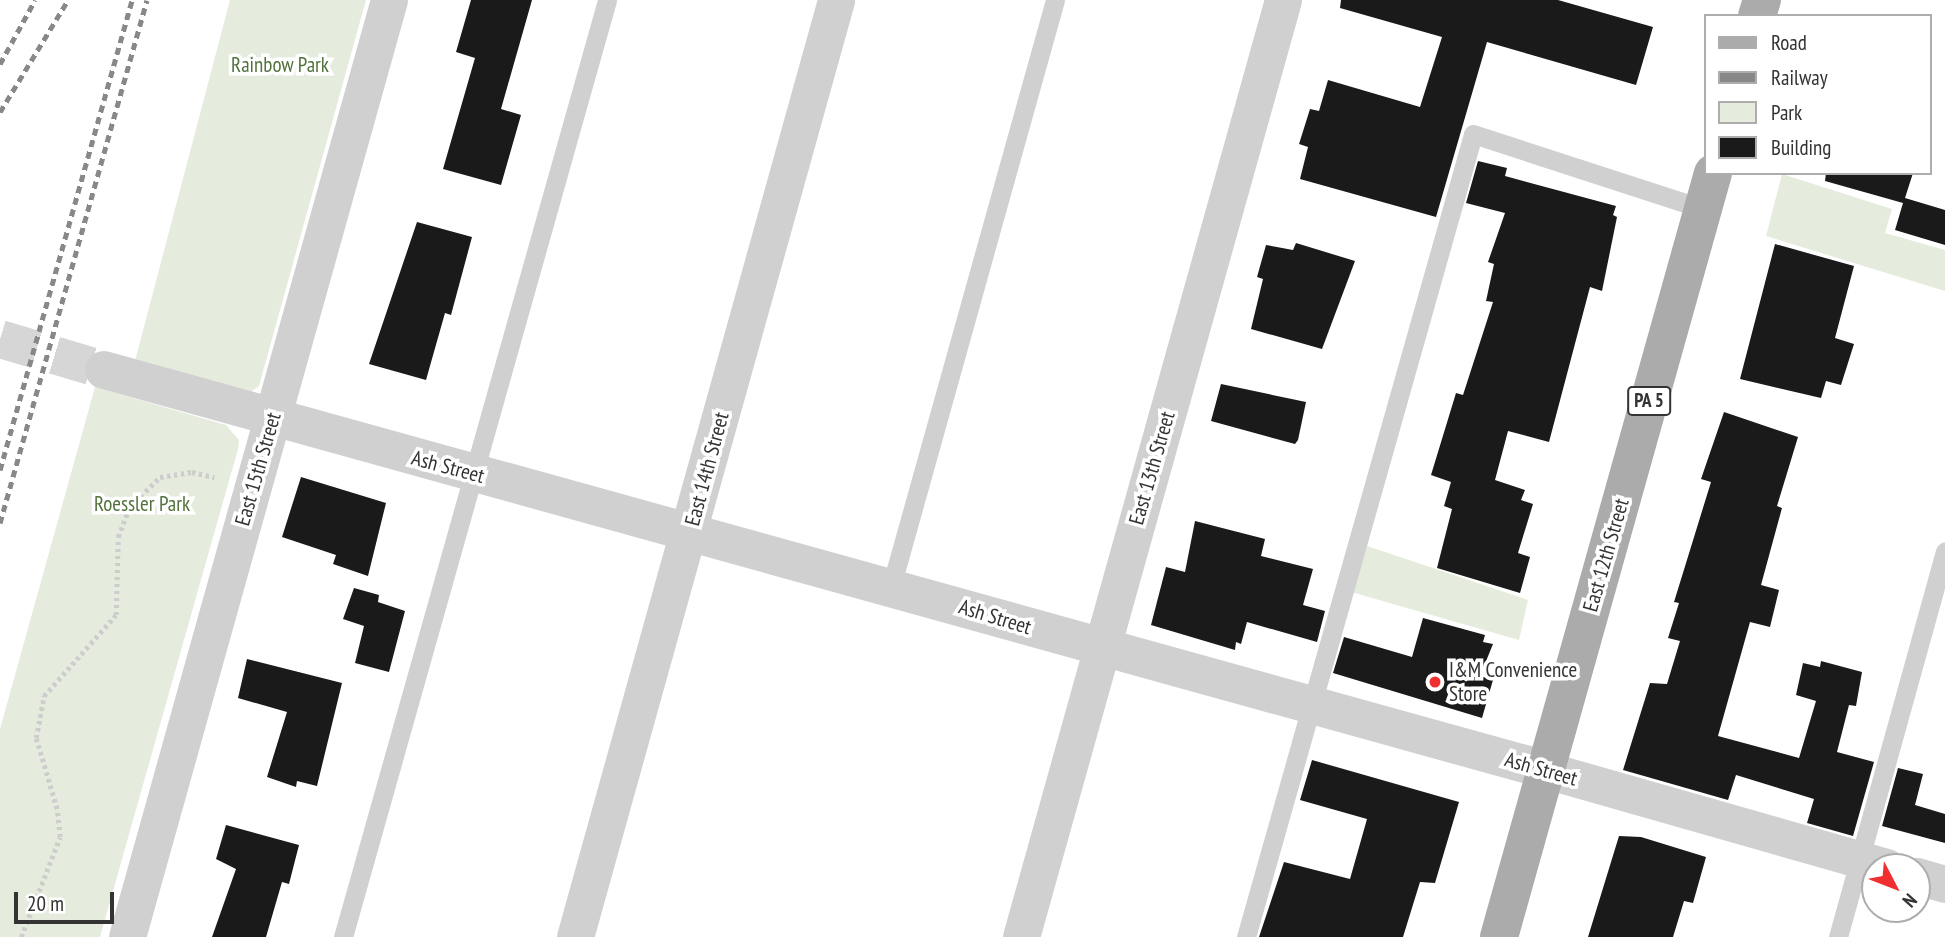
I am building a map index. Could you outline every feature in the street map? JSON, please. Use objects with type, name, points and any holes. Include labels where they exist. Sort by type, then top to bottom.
[{"type":"main road","name":"East 12th Street","points":[[1499,937],[1709,191]]},
{"type":"street","name":"East 15th Street","points":[[127,937],[389,0]]},
{"type":"street","name":"East 14th Street","points":[[575,937],[836,0]]},
{"type":"street","name":"East 13th Street","points":[[1021,937],[1283,0]]},
{"type":"street","name":"Ash Street","points":[[104,370],[689,534],[891,587],[1101,649],[1546,770],[1861,860]]},
{"type":"lane","points":[[343,937],[607,0]]},
{"type":"lane","points":[[891,587],[1055,0]]},
{"type":"lane","points":[[1246,937],[1473,134],[1709,191]]},
{"type":"lane","points":[[1875,853],[1945,552]]},
{"type":"lane","points":[[1838,937],[1861,888]]},
{"type":"path","points":[[20,937],[60,836],[36,738],[44,696],[116,615],[118,537],[130,506],[160,477],[192,472],[214,477]]},
{"type":"green space","name":"Rainbow Park","points":[[230,0],[366,0],[259,386],[249,393],[135,361]]},
{"type":"green space","points":[[1782,175],[1785,175],[1892,209],[1885,233],[1945,250],[1945,291],[1766,236]]},
{"type":"green space","name":"Roessler Park","points":[[95,387],[226,425],[239,440],[238,449],[100,937],[0,937],[0,729]]},
{"type":"green space","points":[[1364,545],[1528,600],[1519,640],[1351,592]]},
{"type":"building","points":[[471,0],[532,0],[501,109],[521,115],[501,185],[443,169],[475,58],[456,52]]},
{"type":"building","points":[[1341,0],[1558,0],[1653,27],[1636,85],[1487,42],[1436,217],[1300,179],[1308,147],[1299,144],[1310,109],[1319,111],[1328,80],[1420,107],[1442,37],[1340,8]]},
{"type":"building","points":[[1478,161],[1507,168],[1505,176],[1616,206],[1613,215],[1617,217],[1602,291],[1590,287],[1549,442],[1508,431],[1495,480],[1525,490],[1521,500],[1533,504],[1518,553],[1530,557],[1520,593],[1437,568],[1452,509],[1444,506],[1451,482],[1431,475],[1456,393],[1463,395],[1493,302],[1486,301],[1494,264],[1488,262],[1505,213],[1466,203]]},
{"type":"building","points":[[1826,175],[1912,175],[1905,198],[1945,210],[1945,245],[1895,230],[1903,203],[1825,181]]},
{"type":"building","points":[[417,222],[472,237],[451,315],[445,313],[426,380],[369,364]]},
{"type":"building","points":[[1296,243],[1355,261],[1322,349],[1251,329],[1263,279],[1257,277],[1266,245],[1293,250]]},
{"type":"building","points":[[1775,244],[1854,266],[1835,338],[1854,344],[1841,385],[1826,381],[1821,398],[1740,379]]},
{"type":"building","points":[[1221,384],[1306,402],[1295,444],[1211,421]]},
{"type":"building","points":[[1724,412],[1798,437],[1777,506],[1782,508],[1761,585],[1779,590],[1770,627],[1750,622],[1718,736],[1799,758],[1816,701],[1796,695],[1803,663],[1820,667],[1821,661],[1862,672],[1856,706],[1849,705],[1837,752],[1874,762],[1853,836],[1807,823],[1814,799],[1736,775],[1728,800],[1623,770],[1650,683],[1667,684],[1680,641],[1668,638],[1679,603],[1674,602],[1711,482],[1701,479]]},
{"type":"building","points":[[301,477],[386,503],[368,576],[333,564],[336,555],[282,537]]},
{"type":"building","points":[[1195,521],[1265,539],[1261,556],[1313,569],[1303,605],[1325,611],[1317,642],[1247,622],[1241,644],[1236,642],[1235,650],[1151,625],[1166,567],[1185,572]]},
{"type":"building","points":[[354,588],[379,595],[378,602],[405,611],[389,672],[355,663],[364,626],[343,619]]},
{"type":"building","points":[[1423,618],[1485,635],[1483,642],[1493,644],[1480,676],[1493,680],[1482,718],[1333,673],[1344,637],[1412,657]]},
{"type":"building","points":[[247,659],[342,683],[317,786],[297,781],[296,787],[267,777],[287,712],[238,698]]},
{"type":"building","points":[[1312,760],[1459,802],[1435,883],[1420,882],[1403,937],[1259,937],[1284,862],[1350,879],[1367,819],[1300,800]]},
{"type":"building","points":[[1898,768],[1923,774],[1915,805],[1945,814],[1945,843],[1882,826]]},
{"type":"building","points":[[226,825],[299,845],[289,884],[282,882],[266,937],[212,937],[236,869],[216,859]]},
{"type":"building","points":[[1619,836],[1641,837],[1706,857],[1693,903],[1684,901],[1673,937],[1588,937]]},
{"type":"tunnel","points":[[0,339],[104,370]]},
{"type":"railway","points":[[0,64],[35,0]]},
{"type":"railway","points":[[0,112],[68,0]]},
{"type":"railway","points":[[0,470],[132,0]]},
{"type":"railway","points":[[0,523],[147,0]]},
{"type":"place","name":"I&M Convenience Store","points":[[1435,682]]}]
